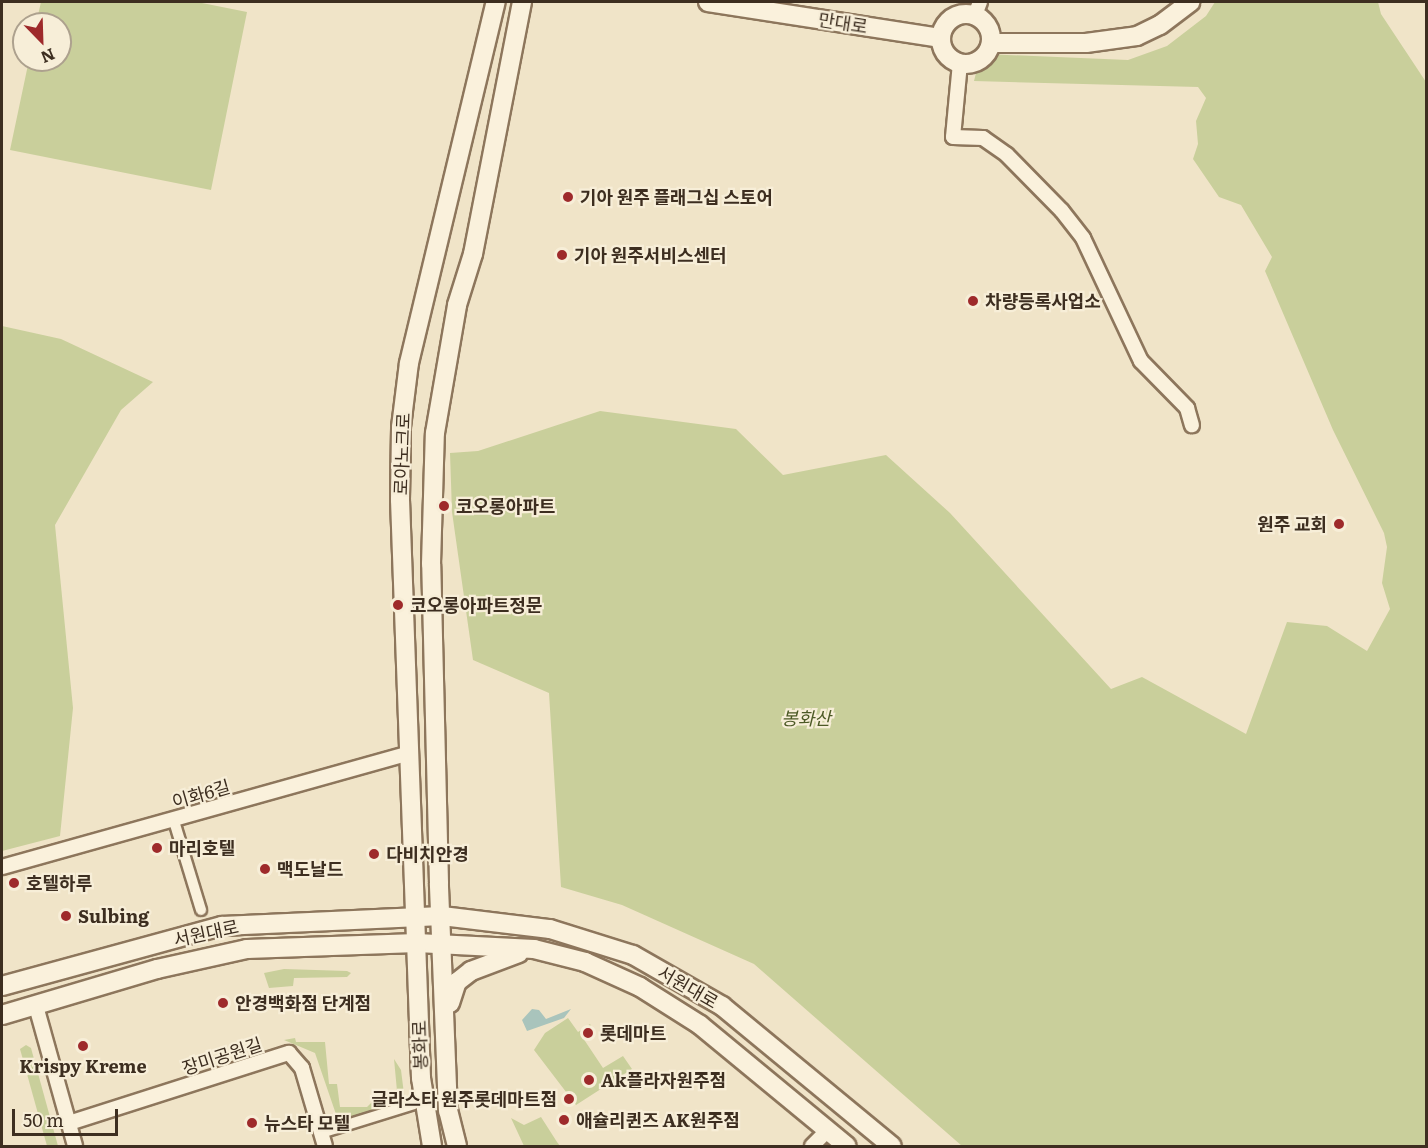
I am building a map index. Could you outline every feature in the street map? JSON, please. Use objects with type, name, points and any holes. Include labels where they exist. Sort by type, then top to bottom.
[{"type":"street","name":"로아노크로","points":[[416,916],[402,568],[401,427],[409,363],[496,2]]},
{"type":"street","name":"로아노크로","points":[[442,916],[431,564],[435,433],[457,305],[473,254],[522,2]]},
{"type":"street","name":"만대로","points":[[719,2],[941,38]]},
{"type":"street","points":[[991,43],[1086,43],[1137,36],[1160,25],[1190,2]]},
{"type":"street","points":[[978,8],[986,22],[991,43],[979,60],[960,63],[949,57],[941,38],[943,27],[955,16],[978,8]]},
{"type":"street","points":[[960,63],[953,137],[982,138],[1008,155],[1062,212],[1083,238],[1141,360],[1187,408],[1192,425]]},
{"type":"street","points":[[402,568],[431,564]]},
{"type":"street","name":"이화6길","points":[[2,867],[174,821],[409,753]]},
{"type":"street","points":[[174,821],[201,910]]},
{"type":"street","name":"봉화로","points":[[416,916],[421,1078],[432,1146]]},
{"type":"street","name":"서원대로","points":[[2,986],[222,926],[442,916],[550,929],[633,955],[722,1006],[892,1146]]},
{"type":"street","name":"봉화로","points":[[442,916],[448,1111],[457,1146]]},
{"type":"street","name":"서원대로","points":[[2,1015],[157,969],[248,949],[417,943],[534,949],[585,962],[640,987],[700,1025],[847,1146]]},
{"type":"street","points":[[447,1035],[450,996],[457,982],[482,964],[534,949]]},
{"type":"street","points":[[36,1006],[75,1146]]},
{"type":"street","name":"장미공원길","points":[[69,1123],[289,1053],[302,1068],[323,1140]]},
{"type":"street","points":[[323,1140],[414,1104]]},
{"type":"street","points":[[812,1146],[828,1130]]},
{"type":"green space","points":[[41,2],[197,2],[247,12],[211,190],[10,150],[26,72],[72,72],[72,12],[39,12]]},
{"type":"green space","name":"봉화산","points":[[1215,2],[1378,2],[1381,14],[1426,82],[1426,1146],[962,1146],[754,964],[622,905],[561,887],[549,693],[473,660],[452,512],[450,453],[478,451],[600,411],[736,429],[783,475],[886,455],[950,513],[1111,689],[1142,677],[1246,734],[1287,622],[1327,626],[1367,651],[1390,609],[1382,583],[1387,547],[1384,533],[1333,430],[1265,271],[1272,257],[1241,205],[1219,197],[1193,159],[1198,144],[1196,121],[1206,98],[1198,87],[974,81],[979,61],[985,54],[1128,60],[1167,46],[1206,16]]},
{"type":"green space","points":[[2,326],[61,339],[153,382],[121,410],[55,525],[73,708],[60,836],[2,851]]},
{"type":"green space","points":[[284,969],[351,973],[347,977],[294,978],[293,986],[269,988],[264,973]]},
{"type":"green space","points":[[568,1018],[578,1032],[590,1024],[594,1030],[583,1038],[603,1068],[623,1056],[632,1069],[576,1105],[534,1050],[545,1033]]},
{"type":"green space","points":[[295,1038],[296,1042],[325,1042],[329,1084],[337,1084],[340,1107],[367,1107],[382,1092],[397,1091],[394,1059],[401,1070],[405,1102],[339,1123],[315,1053],[284,1040]]},
{"type":"green space","points":[[26,1045],[31,1048],[58,1146],[47,1146],[20,1049]]},
{"type":"green space","points":[[541,1117],[560,1146],[524,1146],[511,1118],[524,1125]]},
{"type":"water","points":[[532,1009],[539,1010],[546,1019],[571,1009],[564,1018],[527,1031],[522,1020]]},
{"type":"place","name":"기아 원주 플래그십 스토어","points":[[568,197]]},
{"type":"place","name":"기아 원주서비스센터","points":[[562,255]]},
{"type":"place","name":"차량등록사업소","points":[[973,301]]},
{"type":"place","name":"코오롱아파트","points":[[444,506]]},
{"type":"place","name":"원주 교회","points":[[1339,524]]},
{"type":"place","name":"코오롱아파트정문","points":[[398,605]]},
{"type":"place","name":"마리호텔","points":[[157,848]]},
{"type":"place","name":"다비치안경","points":[[374,854]]},
{"type":"place","name":"맥도날드","points":[[265,869]]},
{"type":"place","name":"호텔하루","points":[[14,883]]},
{"type":"place","name":"Sulbing","points":[[66,916]]},
{"type":"place","name":"안경백화점 단계점","points":[[223,1003]]},
{"type":"place","name":"롯데마트","points":[[588,1033]]},
{"type":"place","name":"Krispy Kreme","points":[[83,1046]]},
{"type":"place","name":"Ak플라자원주점","points":[[589,1080]]},
{"type":"place","name":"글라스타 원주롯데마트점","points":[[569,1099]]},
{"type":"place","name":"애슐리퀸즈 AK원주점","points":[[564,1120]]},
{"type":"place","name":"뉴스타 모텔","points":[[252,1123]]}]
